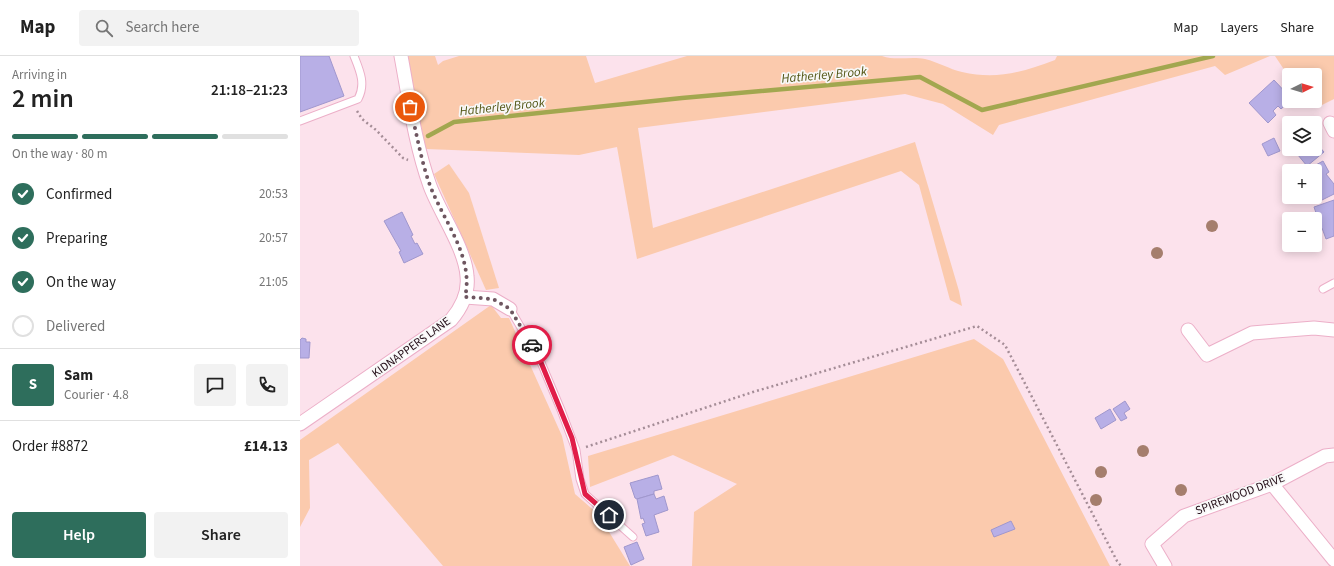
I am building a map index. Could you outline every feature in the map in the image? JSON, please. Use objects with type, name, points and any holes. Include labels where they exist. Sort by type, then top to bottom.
[{"type":"street","name":"KIDNAPPERS LANE","points":[[300,424],[451,320],[461,306],[465,297],[467,287],[466,266],[431,188],[424,168],[401,56]]},
{"type":"street","points":[[465,297],[493,299],[510,309]]},
{"type":"street","points":[[1188,330],[1207,355],[1252,333],[1314,328],[1334,330]]},
{"type":"street","name":"SPIREWOOD DRIVE","points":[[1165,566],[1152,544],[1184,516],[1272,484],[1325,456],[1334,455]]},
{"type":"street","points":[[1272,484],[1334,560]]},
{"type":"lane","points":[[300,121],[358,99],[362,91],[361,76],[354,56]]},
{"type":"lane","points":[[1323,289],[1334,283]]},
{"type":"lane","points":[[510,309],[540,360],[576,450],[580,479],[585,494],[633,536]]},
{"type":"path","points":[[352,102],[362,118],[403,158]]},
{"type":"path","points":[[576,450],[753,392],[977,326],[1006,345],[1117,561],[1121,566]]},
{"type":"shaded area","points":[[406,56],[435,56],[438,65],[443,61],[459,56],[586,56],[595,83],[687,56],[882,56],[893,58],[920,58],[930,60],[962,72],[998,75],[1010,74],[1032,68],[1055,60],[1057,56],[1270,56],[1225,75],[1215,66],[999,125],[993,135],[943,104],[905,94],[638,128],[653,228],[915,142],[959,291],[962,306],[950,300],[919,185],[901,171],[637,259],[617,147],[579,155],[426,149]]},
{"type":"shaded area","points":[[1275,56],[1334,56],[1334,99],[1322,105],[1322,68],[1283,68]]},
{"type":"shaded area","points":[[449,164],[469,193],[499,288],[486,290],[434,174]]},
{"type":"shaded area","points":[[491,305],[501,318],[509,318],[562,436],[575,494],[598,514],[630,566],[443,566],[338,443],[309,460],[310,508],[300,527],[300,440]]},
{"type":"shaded area","points":[[974,339],[1003,359],[1110,566],[692,566],[694,512],[737,484],[673,455],[590,487],[588,456]]},
{"type":"building","points":[[300,56],[329,56],[344,96],[300,112]]},
{"type":"building","points":[[1274,80],[1282,89],[1282,108],[1281,109],[1278,106],[1273,111],[1276,115],[1268,123],[1249,103]]},
{"type":"building","points":[[1274,138],[1280,151],[1268,156],[1262,144]]},
{"type":"building","points":[[1299,156],[1319,156],[1309,164],[1305,164]]},
{"type":"building","points":[[1323,161],[1329,172],[1326,174],[1334,184],[1334,194],[1322,200],[1322,164],[1318,164]]},
{"type":"building","points":[[1334,200],[1334,236],[1326,239],[1322,228],[1322,212],[1316,212],[1314,207]]},
{"type":"building","points":[[402,212],[413,235],[411,236],[415,244],[417,243],[423,254],[404,263],[399,252],[401,251],[384,221]]},
{"type":"building","points":[[302,338],[306,339],[306,342],[310,342],[309,358],[300,358],[300,340]]},
{"type":"building","points":[[1125,401],[1130,409],[1124,413],[1127,418],[1121,421],[1113,409]]},
{"type":"building","points":[[1110,409],[1116,420],[1101,429],[1095,418]]},
{"type":"building","points":[[658,475],[662,489],[654,491],[654,494],[637,499],[635,498],[630,483]]},
{"type":"building","points":[[654,494],[656,499],[664,496],[668,510],[654,515],[659,532],[646,536],[642,524],[645,523],[643,518],[641,519],[637,499]]},
{"type":"building","points":[[1011,521],[1015,529],[994,537],[991,530]]},
{"type":"building","points":[[637,542],[644,559],[631,565],[624,547]]},
{"type":"waterway","name":"Hatherley Brook","points":[[428,136],[454,122],[682,98],[920,77],[982,110],[1213,56]]},
{"type":"way so far","points":[[410,107],[424,168],[431,188],[466,266],[467,287],[465,297],[493,299],[510,309],[532,345]]},
{"type":"route","points":[[532,345],[540,360],[572,438],[576,450],[580,479],[585,494],[609,515]]}]
